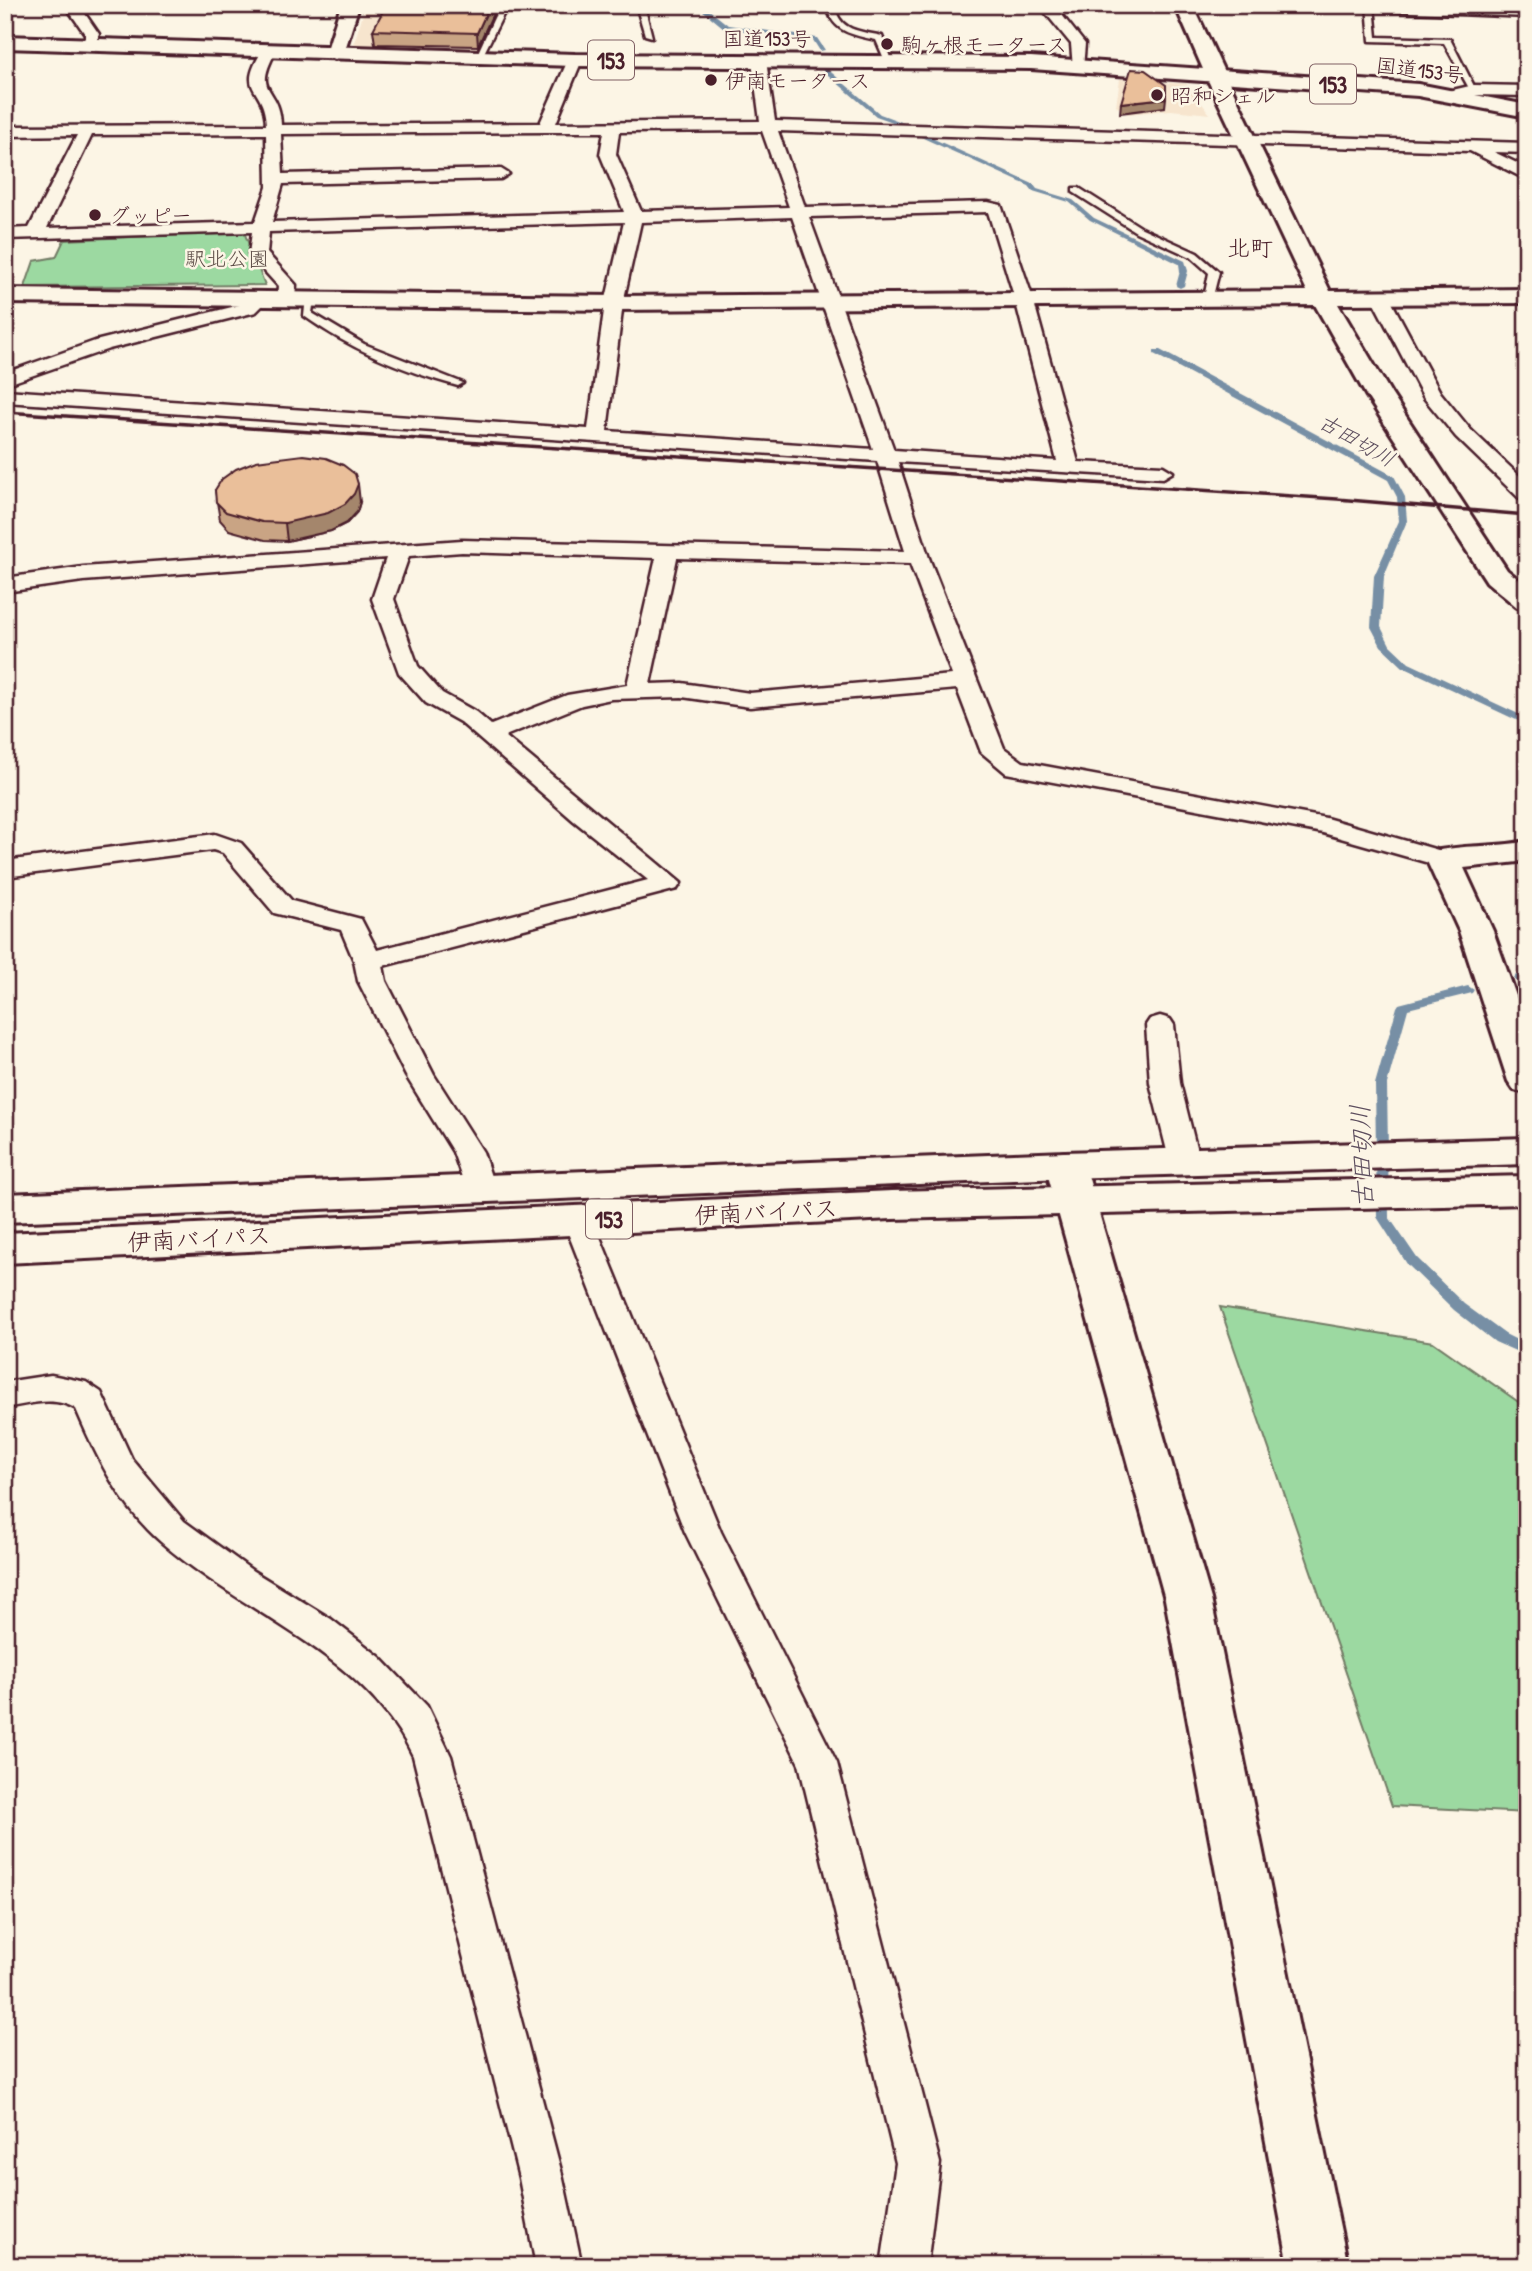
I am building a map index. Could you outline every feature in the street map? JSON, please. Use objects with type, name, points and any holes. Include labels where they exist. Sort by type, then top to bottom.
[{"type":"main road","points":[[335,53],[350,5]]},
{"type":"main road","points":[[1184,5],[1322,298],[1379,395],[1497,576],[1527,601]]},
{"type":"main road","name":"国道153号","points":[[5,42],[575,60],[889,61],[1078,65],[1450,95],[1527,111]]},
{"type":"main road","points":[[5,296],[614,303],[1527,296]]},
{"type":"main road","points":[[1527,851],[1503,856],[1443,859],[1476,931],[1527,1081]]},
{"type":"main road","name":"伊南バイパス","points":[[5,1248],[578,1220],[1071,1182],[1527,1151]]},
{"type":"main road","name":"伊南バイパス","points":[[1200,1173],[1527,1190]]},
{"type":"main road","points":[[1071,1182],[1188,1599],[1319,2266]]},
{"type":"main road","name":"伊南バイパス","points":[[5,1208],[480,1189],[1071,1182]]},
{"type":"street","points":[[72,5],[92,34],[90,45]]},
{"type":"street","points":[[1046,5],[1078,44],[1078,65]]},
{"type":"street","points":[[1340,5],[1527,13]]},
{"type":"street","points":[[269,51],[257,72],[257,80],[273,107],[276,179],[261,228],[258,254],[298,299]]},
{"type":"street","points":[[546,128],[575,60]]},
{"type":"street","points":[[759,61],[768,126],[797,212],[885,453],[918,558],[963,681],[993,752],[1015,768],[1326,826],[1443,859]]},
{"type":"street","points":[[1450,95],[1474,90],[1527,91]]},
{"type":"street","points":[[5,131],[768,126],[988,130],[1527,148]]},
{"type":"street","points":[[597,434],[614,303],[634,215],[608,154],[612,128]]},
{"type":"street","points":[[35,234],[87,130]]},
{"type":"street","points":[[1470,146],[1527,175]]},
{"type":"street","points":[[276,179],[500,174]]},
{"type":"street","points":[[5,234],[634,215],[995,209],[1024,299],[1069,468]]},
{"type":"street","points":[[1380,297],[1431,394],[1463,433],[1527,495]]},
{"type":"street","points":[[5,379],[102,345],[250,308],[261,298]]},
{"type":"street","points":[[5,396],[885,453],[1069,468],[1163,472]]},
{"type":"street","points":[[5,585],[82,574],[400,550],[515,546],[918,558]]},
{"type":"street","points":[[368,961],[668,883],[468,717],[434,698],[407,668],[383,599],[400,550]]},
{"type":"street","points":[[637,691],[668,552]]},
{"type":"street","points":[[487,735],[575,700],[611,692],[682,690],[750,701],[963,681]]},
{"type":"street","points":[[5,869],[215,842],[232,848],[283,907],[352,925],[368,961],[372,981],[420,1076],[468,1152],[480,1189]]},
{"type":"street","points":[[1160,1025],[1165,1083],[1200,1173]]},
{"type":"street","points":[[578,1220],[703,1532],[818,1763],[918,2163],[904,2266]]},
{"type":"street","points":[[5,1395],[51,1388],[74,1391],[89,1401],[118,1468],[172,1531],[240,1582],[318,1630],[368,1668],[414,1718],[432,1756],[541,2178],[559,2266]]},
{"type":"lane","points":[[478,57],[504,5]]},
{"type":"lane","points":[[640,5],[649,35]]},
{"type":"lane","points":[[831,5],[834,20],[843,29],[859,36],[879,38],[889,61]]},
{"type":"lane","points":[[1370,6],[1373,39],[1447,41],[1474,90]]},
{"type":"lane","points":[[1076,190],[1139,230],[1195,255],[1214,272],[1209,298]]},
{"type":"lane","points":[[298,299],[307,314],[333,334],[391,361],[457,383]]},
{"type":"shaded area","points":[[366,5],[499,5],[479,49],[358,45],[354,43]]},
{"type":"shaded area","name":"昭和シェル","points":[[1120,79],[1187,84],[1210,114],[1171,110],[1128,114],[1116,106]]},
{"type":"green space","name":"駅北公園","points":[[244,232],[265,285],[25,287],[34,261],[56,257],[64,240]]},
{"type":"green space","points":[[1220,1307],[1433,1342],[1527,1408],[1527,1813],[1392,1806]]},
{"type":"building","points":[[386,5],[490,5],[477,33],[373,30]]},
{"type":"building","points":[[1131,69],[1145,70],[1166,85],[1166,98],[1121,103]]},
{"type":"building","points":[[303,455],[326,458],[355,474],[358,484],[345,504],[328,513],[285,523],[262,522],[226,512],[216,502],[215,490],[222,479],[236,469],[256,461]]},
{"type":"waterway","name":"古田切川","points":[[699,5],[726,27],[815,39],[822,50]]},
{"type":"waterway","name":"古田切川","points":[[823,68],[878,115],[904,124]]},
{"type":"waterway","name":"古田切川","points":[[914,132],[1031,185],[1035,190],[1071,201],[1092,219],[1182,263],[1184,271],[1180,286]]},
{"type":"waterway","name":"古田切川","points":[[1157,352],[1391,478],[1401,497],[1403,521],[1379,576],[1376,627],[1386,646],[1406,665],[1527,722]]},
{"type":"waterway","name":"古田切川","points":[[1520,978],[1527,978]]},
{"type":"waterway","name":"古田切川","points":[[1468,990],[1403,1007],[1381,1084],[1383,1217],[1412,1261],[1459,1307],[1500,1338],[1527,1351]]},
{"type":"railway","points":[[5,412],[1337,499],[1527,515]]},
{"type":"place","name":"駒ヶ根モータース","points":[[887,44]]},
{"type":"place","name":"伊南モータース","points":[[711,80]]},
{"type":"place","name":"昭和シェル","points":[[1157,95]]},
{"type":"place","name":"グッピー","points":[[95,215]]},
{"type":"district","name":"北町","points":[[1250,247]]}]
